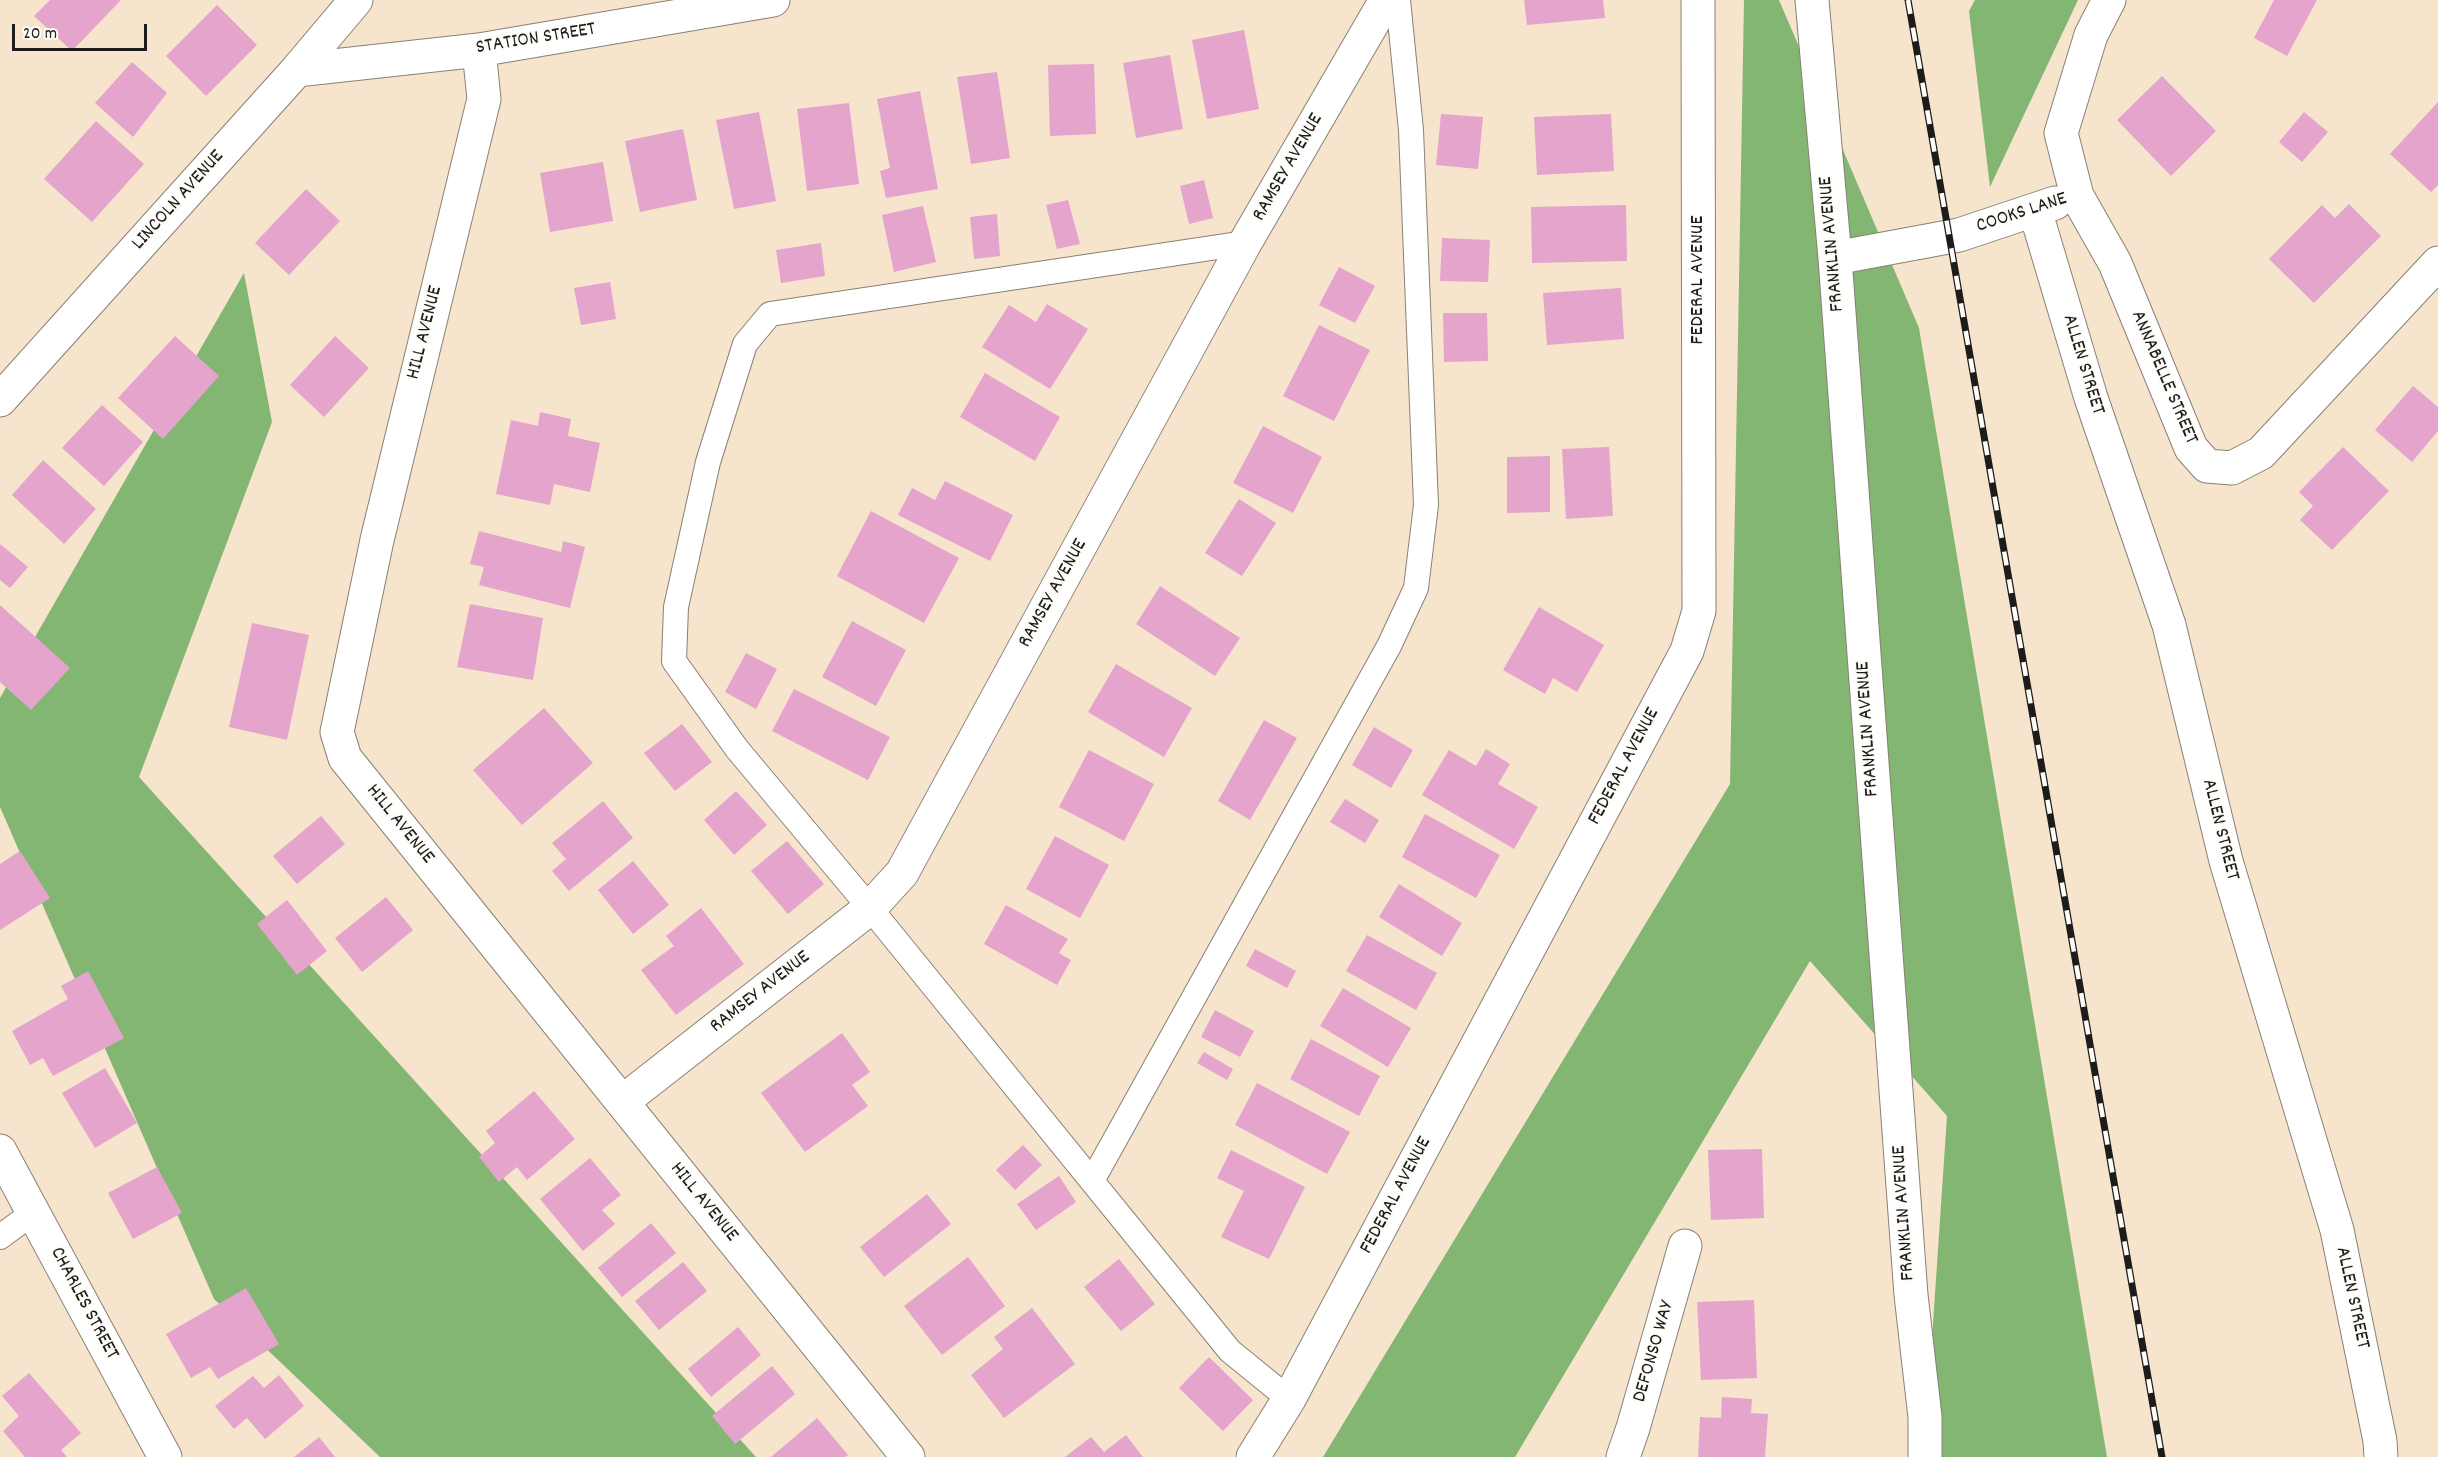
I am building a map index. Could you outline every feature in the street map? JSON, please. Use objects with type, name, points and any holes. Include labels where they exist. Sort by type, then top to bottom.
[{"type":"street","name":"LINCOLN AVENUE","points":[[0,400],[297,70],[356,0]]},
{"type":"street","name":"STATION STREET","points":[[297,70],[479,50],[773,0]]},
{"type":"street","name":"RAMSEY AVENUE","points":[[622,1102],[870,908],[902,873],[1245,243],[1386,0]]},
{"type":"street","name":"FEDERAL AVENUE","points":[[1253,1457],[1289,1399],[1687,651],[1699,611],[1698,0]]},
{"type":"street","name":"FRANKLIN AVENUE","points":[[1812,0],[1835,258],[1911,1295],[1925,1417],[1924,1457]]},
{"type":"street","name":"COOKS LANE","points":[[1835,258],[1959,235],[2077,196],[2061,133],[2091,35],[2109,0]]},
{"type":"street","name":"HILL AVENUE","points":[[479,50],[484,99],[377,540],[337,732],[345,758],[908,1457]]},
{"type":"street","name":"ANNABELLE STREET","points":[[2077,196],[2115,263],[2191,448],[2207,466],[2232,468],[2261,453],[2438,263]]},
{"type":"street","name":"ALLEN STREET","points":[[2035,210],[2091,398],[2169,625],[2226,861],[2337,1230],[2380,1441],[2380,1457]]},
{"type":"street","name":"CHARLES STREET","points":[[0,1151],[165,1457]]},
{"type":"street","name":"DEFONSO WAY","points":[[1623,1457],[1685,1246]]},
{"type":"lane","points":[[1092,1181],[1389,646],[1416,588],[1426,505],[1411,130],[1398,0]]},
{"type":"lane","points":[[1245,243],[770,314],[745,344],[708,462],[676,607],[674,661],[737,749],[870,908],[1230,1351],[1289,1399]]},
{"type":"lane","points":[[0,1237],[33,1212]]},
{"type":"green space","points":[[1744,0],[1779,0],[1919,328],[2107,1457],[1924,1457],[1947,1116],[1810,961],[1515,1457],[1323,1457],[1730,784]]},
{"type":"green space","points":[[1975,0],[2078,0],[1990,187],[1969,11]]},
{"type":"green space","points":[[244,273],[272,422],[139,777],[756,1457],[380,1457],[214,1299],[0,807],[0,698]]},
{"type":"building","points":[[50,0],[121,0],[72,51],[34,16]]},
{"type":"building","points":[[1524,0],[1603,0],[1605,18],[1527,25]]},
{"type":"building","points":[[2274,0],[2317,0],[2287,56],[2254,38]]},
{"type":"building","points":[[217,5],[257,45],[206,96],[166,56]]},
{"type":"building","points":[[1244,30],[1259,109],[1207,119],[1192,40]]},
{"type":"building","points":[[1170,55],[1183,129],[1136,138],[1123,63]]},
{"type":"building","points":[[132,62],[167,93],[133,137],[95,103]]},
{"type":"building","points":[[1094,64],[1096,134],[1050,136],[1048,65]]},
{"type":"building","points":[[997,72],[1010,158],[971,164],[957,77]]},
{"type":"building","points":[[2162,76],[2216,131],[2171,176],[2117,120]]},
{"type":"building","points":[[920,91],[938,189],[886,198],[880,171],[890,168],[877,99]]},
{"type":"building","points":[[2438,102],[2438,185],[2431,192],[2390,154]]},
{"type":"building","points":[[849,103],[859,184],[807,191],[797,109]]},
{"type":"building","points":[[759,112],[776,201],[734,209],[716,120]]},
{"type":"building","points":[[2304,112],[2328,132],[2302,162],[2279,142]]},
{"type":"building","points":[[1441,114],[1483,117],[1478,169],[1436,165]]},
{"type":"building","points":[[1611,114],[1614,171],[1537,175],[1534,117]]},
{"type":"building","points":[[96,121],[144,164],[92,222],[44,179]]},
{"type":"building","points":[[683,129],[697,200],[640,212],[625,141]]},
{"type":"building","points":[[603,162],[613,221],[550,232],[540,173]]},
{"type":"building","points":[[1204,180],[1213,218],[1189,224],[1180,186]]},
{"type":"building","points":[[306,189],[340,221],[289,275],[255,243]]},
{"type":"building","points":[[1068,200],[1080,244],[1057,249],[1046,205]]},
{"type":"building","points":[[2349,204],[2381,236],[2314,303],[2269,259],[2322,205],[2335,218]]},
{"type":"building","points":[[1626,205],[1627,261],[1532,263],[1531,207]]},
{"type":"building","points":[[923,206],[936,262],[894,272],[882,215]]},
{"type":"building","points":[[997,214],[1000,256],[974,259],[970,217]]},
{"type":"building","points":[[1442,238],[1490,240],[1488,282],[1440,281]]},
{"type":"building","points":[[821,243],[825,276],[781,283],[776,250]]},
{"type":"building","points":[[1339,267],[1375,286],[1355,323],[1319,305]]},
{"type":"building","points":[[610,282],[616,319],[581,325],[574,288]]},
{"type":"building","points":[[1621,288],[1624,339],[1547,345],[1543,293]]},
{"type":"building","points":[[1047,304],[1088,329],[1050,389],[982,347],[1009,305],[1036,322]]},
{"type":"building","points":[[1443,313],[1487,313],[1488,361],[1444,362]]},
{"type":"building","points":[[1319,325],[1370,350],[1334,421],[1283,396]]},
{"type":"building","points":[[175,336],[219,376],[163,439],[118,398]]},
{"type":"building","points":[[335,336],[369,368],[324,417],[290,385]]},
{"type":"building","points":[[985,373],[1060,417],[1035,461],[960,417]]},
{"type":"building","points":[[2413,386],[2438,407],[2438,431],[2412,462],[2375,430]]},
{"type":"building","points":[[102,405],[143,442],[104,486],[62,448]]},
{"type":"building","points":[[540,412],[571,419],[568,436],[600,443],[590,492],[554,484],[550,505],[496,494],[511,420],[538,426]]},
{"type":"building","points":[[1263,426],[1322,457],[1293,513],[1233,483]]},
{"type":"building","points":[[1609,447],[1613,516],[1566,519],[1562,449]]},
{"type":"building","points":[[2343,447],[2389,491],[2332,550],[2300,520],[2313,506],[2299,492]]},
{"type":"building","points":[[1550,456],[1550,512],[1507,513],[1507,457]]},
{"type":"building","points":[[43,460],[96,509],[64,544],[12,495]]},
{"type":"building","points":[[945,481],[1013,515],[990,561],[898,515],[912,488],[935,500]]},
{"type":"building","points":[[1239,499],[1276,523],[1242,576],[1205,553]]},
{"type":"building","points":[[871,511],[959,558],[924,623],[837,576]]},
{"type":"building","points":[[479,531],[561,552],[563,541],[585,547],[570,608],[479,585],[484,567],[470,564]]},
{"type":"building","points":[[0,544],[28,567],[10,588],[0,580]]},
{"type":"building","points":[[1160,586],[1240,638],[1215,676],[1136,624]]},
{"type":"building","points":[[470,604],[543,618],[533,680],[457,667]]},
{"type":"building","points":[[0,605],[70,668],[31,710],[0,682]]},
{"type":"building","points":[[1539,607],[1604,645],[1577,692],[1553,678],[1545,694],[1503,670]]},
{"type":"building","points":[[852,621],[906,650],[876,706],[822,677]]},
{"type":"building","points":[[252,623],[309,635],[287,740],[229,727]]},
{"type":"building","points":[[746,653],[777,669],[756,709],[725,692]]},
{"type":"building","points":[[1116,664],[1192,708],[1164,757],[1088,712]]},
{"type":"building","points":[[794,689],[890,737],[868,780],[772,731]]},
{"type":"building","points":[[544,708],[593,763],[522,825],[473,770]]},
{"type":"building","points":[[1264,720],[1297,738],[1250,820],[1218,801]]},
{"type":"building","points":[[682,724],[712,762],[675,791],[644,753]]},
{"type":"building","points":[[1374,727],[1413,750],[1391,788],[1352,765]]},
{"type":"building","points":[[1486,749],[1510,764],[1498,784],[1538,807],[1514,849],[1422,795],[1449,750],[1476,766]]},
{"type":"building","points":[[1089,750],[1154,784],[1124,841],[1059,807]]},
{"type":"building","points":[[736,791],[767,825],[734,855],[704,820]]},
{"type":"building","points":[[1345,799],[1379,820],[1365,843],[1330,822]]},
{"type":"building","points":[[603,801],[633,838],[569,891],[552,871],[566,859],[552,843]]},
{"type":"building","points":[[1425,814],[1500,855],[1476,898],[1402,857]]},
{"type":"building","points":[[321,816],[345,844],[297,884],[273,856]]},
{"type":"building","points":[[1055,836],[1109,865],[1080,918],[1026,889]]},
{"type":"building","points":[[787,841],[824,884],[788,914],[751,871]]},
{"type":"building","points":[[20,851],[50,898],[0,930],[0,864]]},
{"type":"building","points":[[633,861],[669,905],[633,934],[598,890]]},
{"type":"building","points":[[1399,884],[1462,923],[1442,956],[1379,917]]},
{"type":"building","points":[[386,897],[413,930],[362,972],[335,938]]},
{"type":"building","points":[[287,900],[327,951],[297,975],[257,924]]},
{"type":"building","points":[[1006,905],[1068,939],[1059,953],[1071,960],[1057,985],[984,944]]},
{"type":"building","points":[[701,908],[744,964],[676,1015],[641,970],[674,946],[666,936]]},
{"type":"building","points":[[1367,935],[1437,973],[1416,1010],[1346,971]]},
{"type":"building","points":[[1255,949],[1296,971],[1287,988],[1246,966]]},
{"type":"building","points":[[88,971],[124,1038],[53,1076],[43,1058],[30,1065],[12,1031],[68,999],[61,986]]},
{"type":"building","points":[[1343,988],[1411,1028],[1388,1067],[1320,1026]]},
{"type":"building","points":[[1215,1010],[1254,1031],[1240,1057],[1201,1037]]},
{"type":"building","points":[[842,1033],[870,1072],[852,1085],[868,1106],[805,1152],[761,1093]]},
{"type":"building","points":[[1311,1039],[1380,1076],[1359,1116],[1290,1079]]},
{"type":"building","points":[[1204,1052],[1233,1069],[1227,1080],[1197,1063]]},
{"type":"building","points":[[105,1068],[137,1123],[95,1148],[62,1093]]},
{"type":"building","points":[[1257,1083],[1350,1132],[1327,1174],[1235,1125]]},
{"type":"building","points":[[534,1091],[575,1139],[527,1180],[517,1167],[499,1182],[479,1157],[495,1143],[486,1131]]},
{"type":"building","points":[[1023,1145],[1042,1165],[1015,1190],[996,1170]]},
{"type":"building","points":[[1762,1149],[1764,1218],[1711,1220],[1708,1150]]},
{"type":"building","points":[[1231,1150],[1305,1187],[1269,1259],[1221,1237],[1244,1191],[1217,1178]]},
{"type":"building","points":[[590,1158],[621,1195],[602,1210],[615,1224],[583,1251],[540,1199]]},
{"type":"building","points":[[157,1167],[182,1213],[133,1239],[108,1193]]},
{"type":"building","points":[[1059,1176],[1076,1202],[1036,1230],[1017,1204]]},
{"type":"building","points":[[927,1194],[951,1224],[884,1277],[860,1247]]},
{"type":"building","points":[[651,1223],[676,1253],[622,1297],[598,1268]]},
{"type":"building","points":[[968,1257],[1005,1306],[942,1355],[904,1306]]},
{"type":"building","points":[[1119,1259],[1155,1304],[1121,1331],[1084,1287]]},
{"type":"building","points":[[683,1262],[707,1291],[659,1330],[635,1301]]},
{"type":"building","points":[[246,1288],[279,1344],[218,1379],[210,1367],[191,1378],[166,1334]]},
{"type":"building","points":[[1754,1300],[1757,1378],[1701,1380],[1697,1302]]},
{"type":"building","points":[[1032,1308],[1075,1364],[1004,1418],[971,1375],[1003,1349],[994,1337]]},
{"type":"building","points":[[738,1327],[761,1355],[711,1397],[688,1369]]},
{"type":"building","points":[[1209,1357],[1253,1400],[1223,1431],[1179,1388]]},
{"type":"building","points":[[772,1366],[795,1394],[735,1444],[712,1416]]},
{"type":"building","points":[[29,1373],[81,1433],[61,1450],[67,1457],[25,1457],[3,1431],[19,1416],[2,1396]]},
{"type":"building","points":[[279,1375],[304,1406],[265,1439],[247,1418],[234,1429],[215,1406],[253,1376],[264,1388]]},
{"type":"building","points":[[1722,1397],[1752,1399],[1751,1413],[1768,1414],[1765,1457],[1698,1457],[1700,1417],[1721,1418]]},
{"type":"building","points":[[817,1418],[848,1455],[845,1457],[771,1457]]},
{"type":"building","points":[[1126,1435],[1143,1457],[1065,1457],[1091,1437],[1104,1452]]},
{"type":"building","points":[[319,1437],[335,1457],[294,1457]]},
{"type":"railway","points":[[1908,0],[2162,1457]]}]
